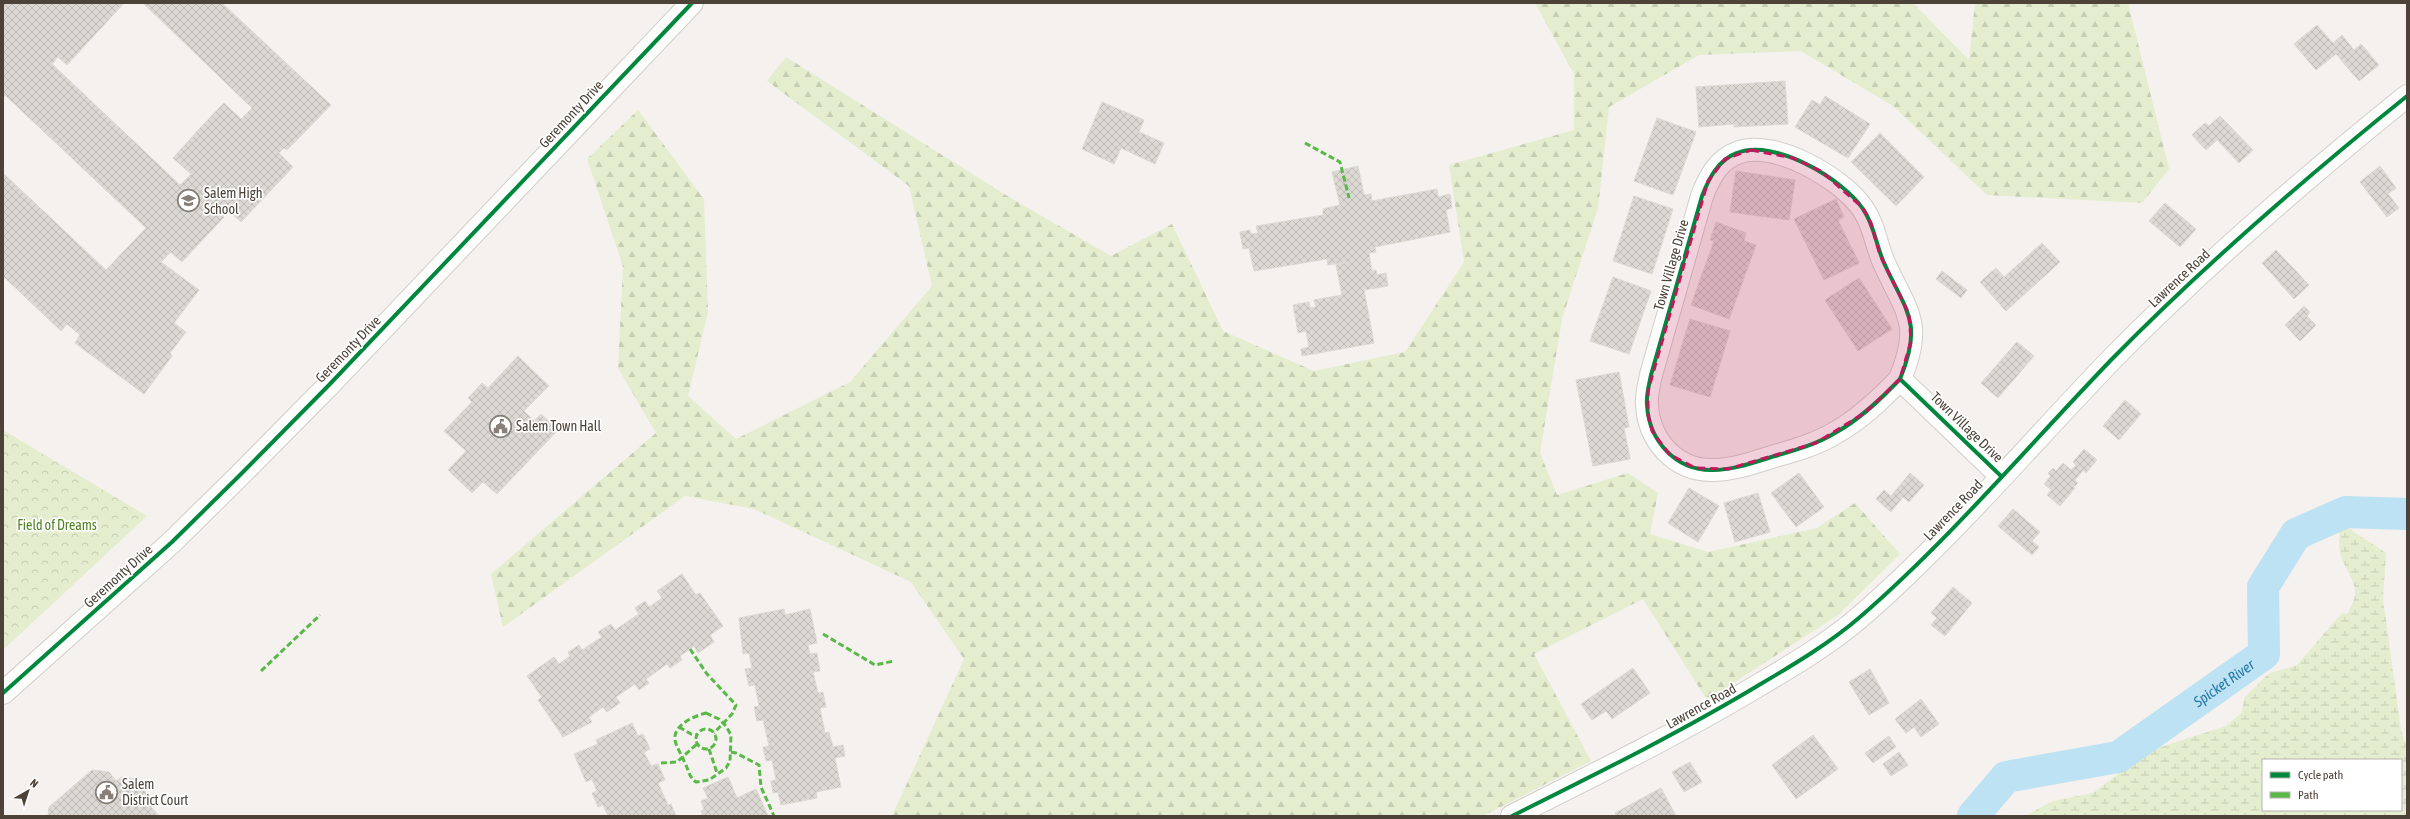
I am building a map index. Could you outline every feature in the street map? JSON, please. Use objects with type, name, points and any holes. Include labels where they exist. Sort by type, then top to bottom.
[{"type":"street","name":"Geremonty Drive","points":[[3,693],[172,542],[334,380],[692,3]]},
{"type":"street","name":"Lawrence Road","points":[[1512,816],[1647,748],[1720,709],[1791,666],[1859,618],[1947,533],[2112,359],[2188,284],[2280,201],[2407,96]]},
{"type":"street","name":"Town Village Drive","points":[[1751,150],[1793,158],[1809,164],[1826,175],[1863,208],[1871,223],[1880,255],[1909,314],[1911,341],[1906,364],[1900,378],[1866,412],[1834,434],[1794,451],[1728,469],[1695,468],[1680,462],[1658,442],[1652,431],[1648,415],[1647,403],[1651,375],[1702,196],[1715,169],[1725,159],[1738,152],[1751,150]]},
{"type":"street","name":"Town Village Drive","points":[[1900,378],[2001,476]]},
{"type":"highlighted area","points":[[1751,150],[1793,158],[1821,171],[1863,208],[1871,223],[1880,255],[1909,314],[1911,341],[1900,379],[1866,412],[1816,443],[1728,469],[1695,468],[1669,454],[1652,431],[1648,415],[1648,391],[1702,196],[1708,181],[1725,159]]},
{"type":"green space","points":[[1535,3],[1913,3],[1969,60],[1975,3],[2128,3],[2169,169],[2142,203],[1987,195],[1893,106],[1801,51],[1699,55],[1609,107],[1598,208],[1562,319],[1540,453],[1557,495],[1628,473],[1658,493],[1650,534],[1708,552],[1817,528],[1855,503],[1900,554],[1838,615],[1707,700],[1643,599],[1534,654],[1591,761],[1483,816],[892,816],[964,659],[911,582],[754,509],[685,496],[503,627],[491,574],[656,433],[618,368],[623,266],[587,159],[638,110],[704,199],[708,312],[688,396],[736,439],[850,382],[932,286],[909,186],[767,81],[786,57],[1009,197],[1111,256],[1172,224],[1223,331],[1314,371],[1405,352],[1464,262],[1449,165],[1574,130],[1574,74]]},
{"type":"green space","name":"Field of Dreams","points":[[3,430],[147,516],[3,650]]},
{"type":"green space","points":[[2339,522],[2386,553],[2383,599],[2401,730],[2407,749],[2407,816],[2025,816],[2053,801],[2093,793],[2146,752],[2226,726],[2242,712],[2244,698],[2268,674],[2297,665],[2342,613],[2347,614],[2355,596],[2353,582],[2343,562],[2339,546]]},
{"type":"building","name":"Salem High School","points":[[3,3],[124,3],[67,65],[58,57],[52,64],[180,185],[191,174],[173,158],[200,128],[224,103],[241,119],[252,108],[143,3],[222,3],[331,105],[287,150],[284,148],[279,153],[293,167],[241,222],[226,208],[221,214],[224,217],[182,262],[171,252],[161,262],[199,290],[174,323],[186,332],[170,353],[172,356],[144,394],[75,343],[80,335],[67,324],[61,331],[3,276],[3,173],[106,270],[146,228],[5,95],[3,98]]},
{"type":"building","points":[[2317,25],[2333,43],[2342,35],[2354,50],[2361,44],[2379,65],[2359,81],[2336,54],[2316,70],[2294,44]]},
{"type":"building","points":[[1785,81],[1788,124],[1734,127],[1734,124],[1699,127],[1696,87]]},
{"type":"building","points":[[1825,96],[1870,124],[1848,158],[1795,127],[1812,100],[1820,105]]},
{"type":"building","points":[[1102,102],[1144,120],[1139,132],[1164,143],[1155,164],[1121,148],[1114,164],[1082,149]]},
{"type":"building","points":[[2220,116],[2253,150],[2239,163],[2217,140],[2206,150],[2192,135],[2205,123],[2209,126]]},
{"type":"building","points":[[1657,118],[1696,132],[1673,195],[1634,181]]},
{"type":"building","points":[[1880,133],[1924,177],[1896,206],[1851,162]]},
{"type":"building","points":[[1358,166],[1364,195],[1371,194],[1372,201],[1437,189],[1438,197],[1450,194],[1452,208],[1446,210],[1450,232],[1375,247],[1376,252],[1369,253],[1372,271],[1376,270],[1377,275],[1386,273],[1388,286],[1364,290],[1374,343],[1302,356],[1301,349],[1309,347],[1306,331],[1298,333],[1293,305],[1309,302],[1310,308],[1316,307],[1314,300],[1342,295],[1336,265],[1348,262],[1328,265],[1327,259],[1254,271],[1249,248],[1243,249],[1240,232],[1250,230],[1251,234],[1258,233],[1256,226],[1323,215],[1323,209],[1340,205],[1332,172]]},
{"type":"building","points":[[2380,166],[2396,188],[2388,194],[2399,208],[2387,217],[2360,182]]},
{"type":"building","points":[[1736,171],[1795,180],[1789,220],[1730,212]]},
{"type":"building","points":[[1634,196],[1673,209],[1652,274],[1613,261]]},
{"type":"building","points":[[1836,199],[1844,217],[1838,220],[1859,263],[1824,280],[1794,219]]},
{"type":"building","points":[[2165,203],[2196,229],[2180,247],[2149,221]]},
{"type":"building","points":[[1716,222],[1746,233],[1744,241],[1756,245],[1729,319],[1691,305],[1714,241],[1710,240]]},
{"type":"building","points":[[2042,243],[2060,262],[2006,311],[1980,282],[1996,268],[2004,277]]},
{"type":"building","points":[[2276,250],[2309,285],[2294,299],[2262,263]]},
{"type":"building","points":[[1942,271],[1967,290],[1961,298],[1936,279]]},
{"type":"building","points":[[1613,277],[1651,291],[1629,354],[1590,341]]},
{"type":"building","points":[[1859,278],[1892,329],[1858,351],[1825,300]]},
{"type":"building","points":[[2304,306],[2310,312],[2307,316],[2316,325],[2300,341],[2285,325]]},
{"type":"building","points":[[1690,319],[1730,331],[1710,397],[1670,385]]},
{"type":"building","points":[[2017,342],[2034,356],[1998,398],[1981,383]]},
{"type":"building","name":"Salem Town Hall","points":[[518,356],[549,386],[524,411],[534,421],[541,414],[558,430],[497,494],[483,482],[472,493],[448,470],[466,451],[444,431],[472,402],[468,398],[482,383],[488,388]]},
{"type":"building","points":[[1619,372],[1629,427],[1624,428],[1630,459],[1593,466],[1576,380]]},
{"type":"building","points":[[2125,400],[2141,414],[2119,440],[2103,426]]},
{"type":"building","points":[[2084,449],[2097,460],[2086,473],[2083,470],[2075,480],[2078,483],[2075,486],[2072,485],[2075,488],[2060,506],[2047,495],[2051,490],[2044,484],[2051,476],[2048,473],[2053,468],[2056,471],[2063,463],[2071,470],[2076,465],[2073,462]]},
{"type":"building","points":[[1799,473],[1824,507],[1796,527],[1771,493]]},
{"type":"building","points":[[1910,473],[1924,485],[1909,502],[1903,497],[1891,512],[1876,499],[1884,490],[1891,496]]},
{"type":"building","points":[[1689,488],[1719,506],[1698,542],[1668,523]]},
{"type":"building","points":[[1758,493],[1770,532],[1735,542],[1724,503]]},
{"type":"building","points":[[2013,509],[2040,532],[2032,541],[2039,547],[2032,555],[1998,526]]},
{"type":"building","points":[[682,574],[696,595],[700,593],[723,626],[710,635],[714,642],[698,653],[694,646],[680,656],[682,660],[670,668],[667,664],[646,679],[649,683],[639,690],[635,684],[616,697],[620,703],[607,712],[603,707],[589,717],[592,722],[563,737],[538,700],[542,697],[527,676],[554,657],[559,664],[570,656],[568,652],[579,645],[582,650],[602,637],[598,632],[611,624],[615,630],[639,614],[635,608],[645,601],[649,607],[662,598],[657,591]]},
{"type":"building","points":[[1953,587],[1972,603],[1945,636],[1931,625],[1937,618],[1931,613]]},
{"type":"building","points":[[784,609],[785,615],[810,609],[817,643],[808,645],[810,654],[817,653],[820,671],[813,672],[818,693],[823,692],[826,707],[820,708],[825,733],[829,732],[833,747],[843,745],[845,756],[835,758],[841,787],[816,792],[817,798],[781,805],[778,792],[773,793],[771,781],[776,780],[772,760],[766,761],[763,747],[769,746],[763,720],[757,721],[754,707],[759,706],[755,685],[749,686],[745,669],[752,668],[749,653],[743,654],[739,618]]},
{"type":"building","points":[[1633,668],[1650,693],[1612,719],[1606,711],[1592,720],[1581,704]]},
{"type":"building","points":[[1870,669],[1889,703],[1869,715],[1849,682]]},
{"type":"building","points":[[1921,699],[1939,724],[1921,737],[1914,727],[1906,733],[1895,719]]},
{"type":"building","points":[[632,723],[638,736],[643,734],[650,749],[644,752],[651,766],[658,764],[665,780],[658,783],[668,805],[671,804],[676,816],[608,816],[603,805],[598,807],[592,793],[597,791],[592,779],[586,782],[574,754],[598,744],[596,740]]},
{"type":"building","points":[[1813,735],[1838,769],[1796,799],[1772,765]]},
{"type":"building","points":[[1889,736],[1896,747],[1873,763],[1865,753]]},
{"type":"building","points":[[1899,752],[1908,765],[1891,776],[1883,764]]},
{"type":"building","points":[[1690,762],[1702,782],[1684,792],[1672,772]]},
{"type":"building","name":"Salem District Court","points":[[92,770],[109,772],[116,781],[122,777],[134,779],[155,803],[151,807],[159,816],[48,816],[49,807]]},
{"type":"building","points":[[728,777],[737,798],[756,789],[768,816],[703,816],[701,811],[704,809],[701,801],[708,798],[703,788]]},
{"type":"building","points":[[1661,788],[1676,816],[1617,816],[1615,813]]},
{"type":"waterway","name":"Spicket River","points":[[1973,816],[2006,777],[2118,757],[2264,654],[2263,587],[2296,534],[2346,512],[2407,514]]},
{"type":"marked path","points":[[1305,143],[1340,162],[1349,198]]},
{"type":"marked path","points":[[261,671],[320,615]]},
{"type":"marked path","points":[[823,634],[875,665],[894,661]]},
{"type":"marked path","points":[[690,649],[707,674],[736,705],[732,714],[714,733]]},
{"type":"marked path","points":[[706,713],[719,719],[726,726],[731,735],[730,761],[726,768],[709,780],[696,782],[690,775],[675,740],[675,735],[677,730],[685,722],[706,713]]},
{"type":"marked path","points":[[679,727],[691,734],[697,735]]},
{"type":"marked path","points":[[702,729],[710,729],[716,735],[716,739],[716,743],[710,749],[702,749],[696,743],[696,735],[702,729]]},
{"type":"marked path","points":[[661,763],[677,762],[697,744]]},
{"type":"marked path","points":[[709,749],[717,773]]},
{"type":"marked path","points":[[731,752],[759,765],[761,787],[774,816]]},
{"type":"cycle path","points":[[3,693],[172,542],[239,476],[329,385],[692,3]]},
{"type":"cycle path","points":[[1512,816],[1637,753],[1729,703],[1798,662],[1848,627],[1926,556],[2112,359],[2182,290],[2255,223],[2407,96]]},
{"type":"cycle path","points":[[1900,379],[1877,402],[1861,415],[1844,428],[1828,437],[1814,444],[1729,469],[1700,469],[1687,465],[1676,459],[1659,442],[1649,418],[1647,405],[1647,394],[1651,375],[1702,196],[1711,176],[1724,160],[1737,153],[1752,150],[1769,151],[1788,156],[1824,174],[1840,185],[1853,197],[1863,209],[1870,222],[1882,258],[1909,319],[1911,331],[1910,344],[1907,360],[1900,379],[2001,476]]},
{"type":"place","name":"Salem High School","points":[[189,201]]},
{"type":"place","name":"Salem Town Hall","points":[[501,426]]},
{"type":"place","name":"Salem District Court","points":[[106,792]]}]
